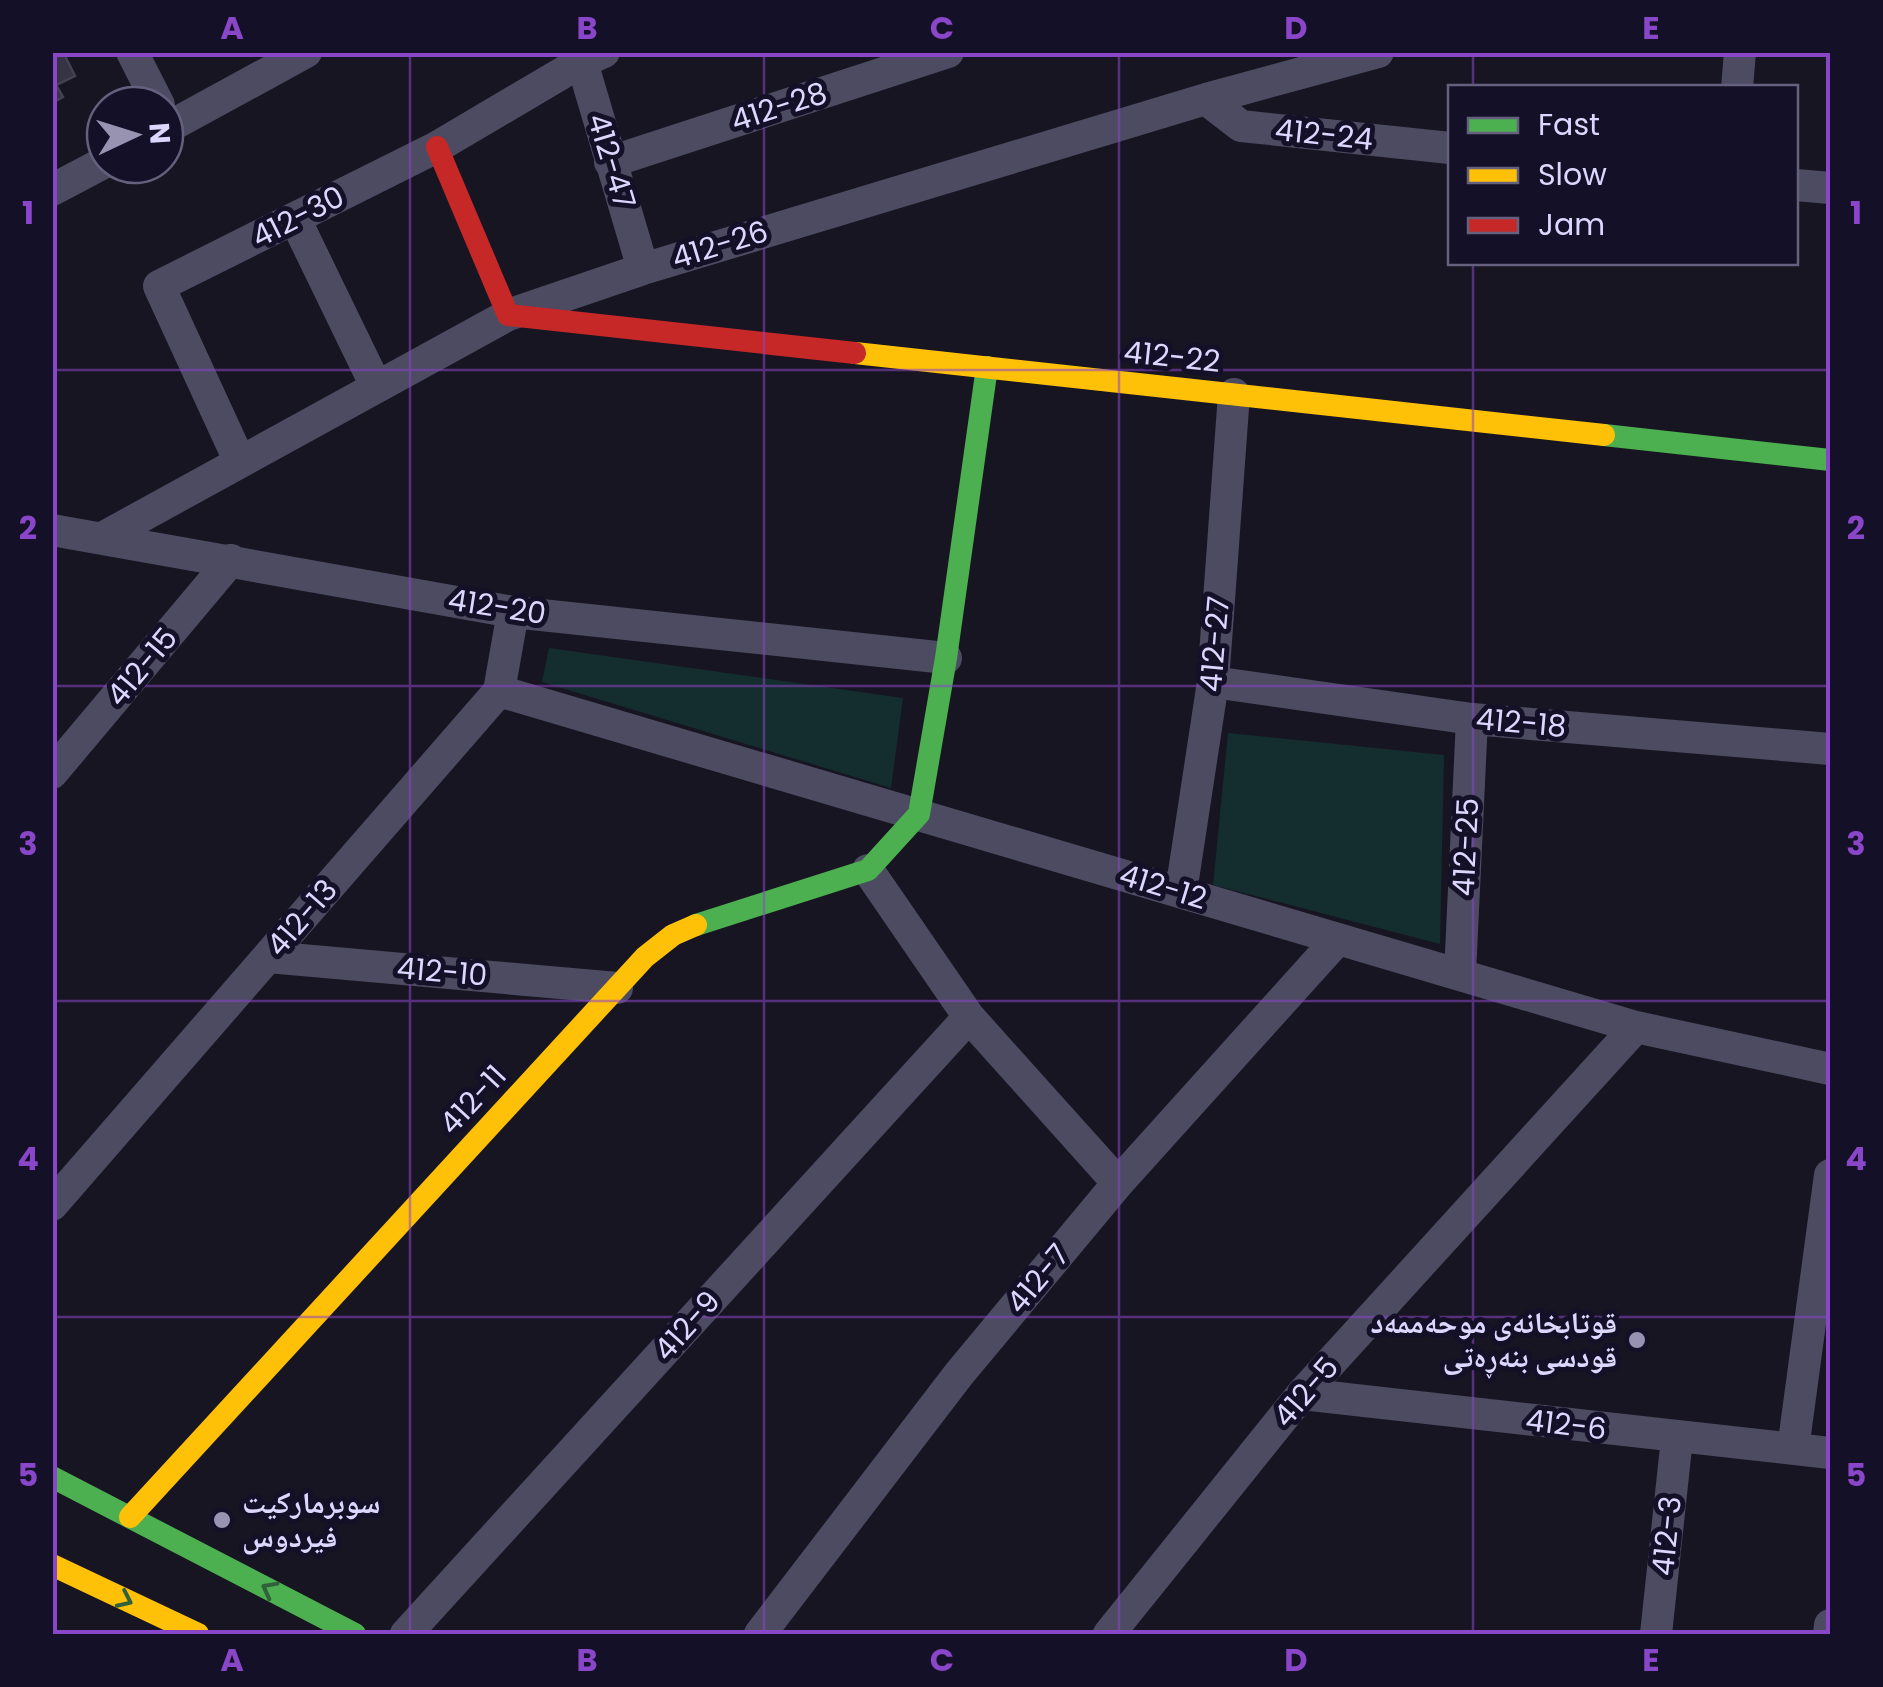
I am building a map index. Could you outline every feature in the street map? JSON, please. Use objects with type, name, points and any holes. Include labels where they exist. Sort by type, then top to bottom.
[{"type":"street","points":[[132,52],[148,85]]},
{"type":"street","points":[[185,109],[306,52]]},
{"type":"street","name":"412-28","points":[[610,162],[948,52]]},
{"type":"street","name":"412-26","points":[[104,537],[508,314],[643,269],[1206,99],[1378,52]]},
{"type":"street","points":[[1737,85],[1740,52]]},
{"type":"street","name":"412-47","points":[[588,56],[610,162],[643,269]]},
{"type":"street","name":"412-30","points":[[239,460],[158,286],[437,147],[588,56]]},
{"type":"street","name":"412-24","points":[[1206,99],[1241,126],[1448,148]]},
{"type":"street","points":[[437,147],[508,314]]},
{"type":"street","points":[[52,190],[85,173]]},
{"type":"street","points":[[1798,185],[1830,188]]},
{"type":"street","points":[[294,218],[376,386]]},
{"type":"street","name":"412-22","points":[[508,314],[1830,460]]},
{"type":"street","points":[[919,814],[946,658],[987,367]]},
{"type":"street","name":"412-27","points":[[1181,892],[1214,682],[1234,394]]},
{"type":"street","name":"412-20","points":[[52,530],[513,612],[946,658]]},
{"type":"street","name":"412-15","points":[[52,774],[231,560]]},
{"type":"street","points":[[499,691],[513,612]]},
{"type":"street","name":"412-18","points":[[1214,682],[1472,719],[1830,749]]},
{"type":"street","name":"412-12","points":[[499,691],[1636,1027],[1830,1069]]},
{"type":"street","name":"412-13","points":[[52,1205],[499,691]]},
{"type":"street","name":"412-25","points":[[1460,974],[1472,719]]},
{"type":"street","name":"412-11","points":[[130,1517],[645,957],[673,935],[868,870],[919,814]]},
{"type":"street","points":[[868,870],[969,1017],[1118,1183]]},
{"type":"street","name":"412-7","points":[[760,1634],[959,1374],[1118,1183],[1337,940]]},
{"type":"street","name":"412-10","points":[[268,957],[617,988]]},
{"type":"street","name":"412-9","points":[[406,1634],[969,1017]]},
{"type":"street","name":"412-5","points":[[1108,1634],[1302,1394],[1636,1027]]},
{"type":"street","points":[[1792,1449],[1830,1175]]},
{"type":"street","name":"412-6","points":[[1302,1394],[1830,1453]]},
{"type":"street","name":"412-3","points":[[1656,1634],[1678,1438]]},
{"type":"street","points":[[52,1477],[356,1634]]},
{"type":"street","points":[[52,1600],[64,1571],[198,1634]]},
{"type":"street","points":[[1829,1634],[1830,1625]]},
{"type":"green space","points":[[549,648],[903,698],[891,788],[542,682]]},
{"type":"green space","points":[[1228,733],[1444,755],[1440,944],[1213,885]]},
{"type":"building","points":[[52,52],[63,52],[75,76],[56,85],[63,97],[52,103]]},
{"type":"traffic: fast","points":[[696,925],[868,870],[919,814],[946,658],[987,367]]},
{"type":"traffic: fast","points":[[1604,435],[1830,460]]},
{"type":"traffic: fast","points":[[52,1477],[355,1634]]},
{"type":"traffic: slow","points":[[855,353],[1604,435]]},
{"type":"traffic: slow","points":[[130,1517],[645,957],[673,935],[696,925]]},
{"type":"traffic: slow","points":[[52,1565],[198,1634]]},
{"type":"traffic: jam","points":[[437,147],[508,315],[855,353]]},
{"type":"place","name":"قوتابخانەی موحەممەد قودسی بنەڕەتی","points":[[1637,1340]]},
{"type":"place","name":"سوبرمارکیت فیردوس","points":[[222,1520]]}]
